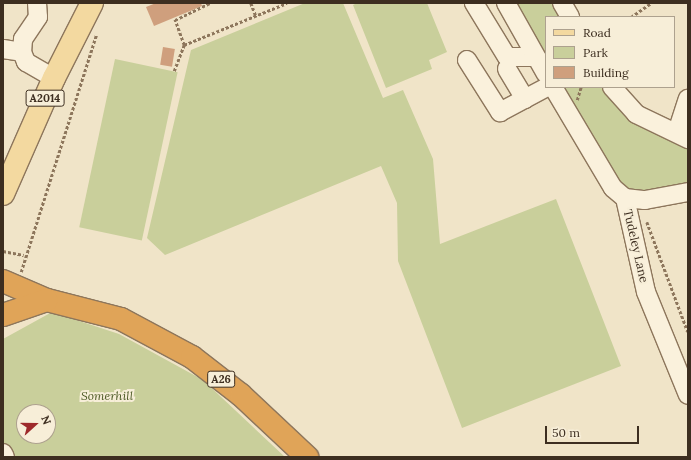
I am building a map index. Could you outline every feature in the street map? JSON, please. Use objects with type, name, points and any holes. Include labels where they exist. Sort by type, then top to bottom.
[{"type":"highway","name":"A26","points":[[10,284],[47,300],[121,319],[192,357],[241,394],[307,457]]},
{"type":"highway","points":[[3,315],[47,300]]},
{"type":"main road","name":"A2014","points":[[3,194],[54,78],[92,3]]},
{"type":"street","points":[[37,3],[38,17],[23,39],[22,52],[26,62],[54,78]]},
{"type":"street","points":[[474,3],[507,57],[536,57]]},
{"type":"street","points":[[506,3],[545,72]]},
{"type":"street","points":[[562,3],[569,16]]},
{"type":"street","points":[[3,49],[22,52]]},
{"type":"street","points":[[467,60],[497,111],[503,112],[545,88]]},
{"type":"street","points":[[507,69],[525,99]]},
{"type":"street","name":"Tudeley Lane","points":[[554,88],[613,188],[632,199],[646,292],[688,395]]},
{"type":"street","points":[[613,88],[636,114],[683,136],[688,98]]},
{"type":"street","points":[[632,199],[688,192]]},
{"type":"street","points":[[3,453],[5,457]]},
{"type":"path","points":[[174,71],[184,45],[175,20],[203,4],[210,3]]},
{"type":"path","points":[[251,3],[256,16]]},
{"type":"path","points":[[184,45],[287,3]]},
{"type":"path","points":[[632,16],[651,3]]},
{"type":"path","points":[[10,284],[24,255],[99,26]]},
{"type":"path","points":[[632,199],[688,332]]},
{"type":"path","points":[[3,251],[24,255]]},
{"type":"green space","points":[[305,3],[343,3],[383,98],[403,90],[433,159],[440,244],[556,199],[621,366],[462,428],[398,261],[397,203],[381,166],[165,255],[147,238],[191,50]]},
{"type":"green space","points":[[357,3],[427,3],[447,52],[429,60],[432,69],[386,88],[353,5]]},
{"type":"green space","points":[[506,3],[562,3],[569,16],[545,16],[545,72]]},
{"type":"green space","points":[[115,59],[178,72],[142,241],[79,227]]},
{"type":"green space","points":[[554,88],[614,88],[688,139],[688,194],[625,198]]},
{"type":"green space","name":"Somerhill","points":[[52,312],[119,334],[203,380],[285,457],[3,457],[3,339]]},
{"type":"building","points":[[156,3],[201,3],[202,6],[154,26],[146,7]]},
{"type":"building","points":[[163,47],[175,49],[172,67],[160,65]]}]
